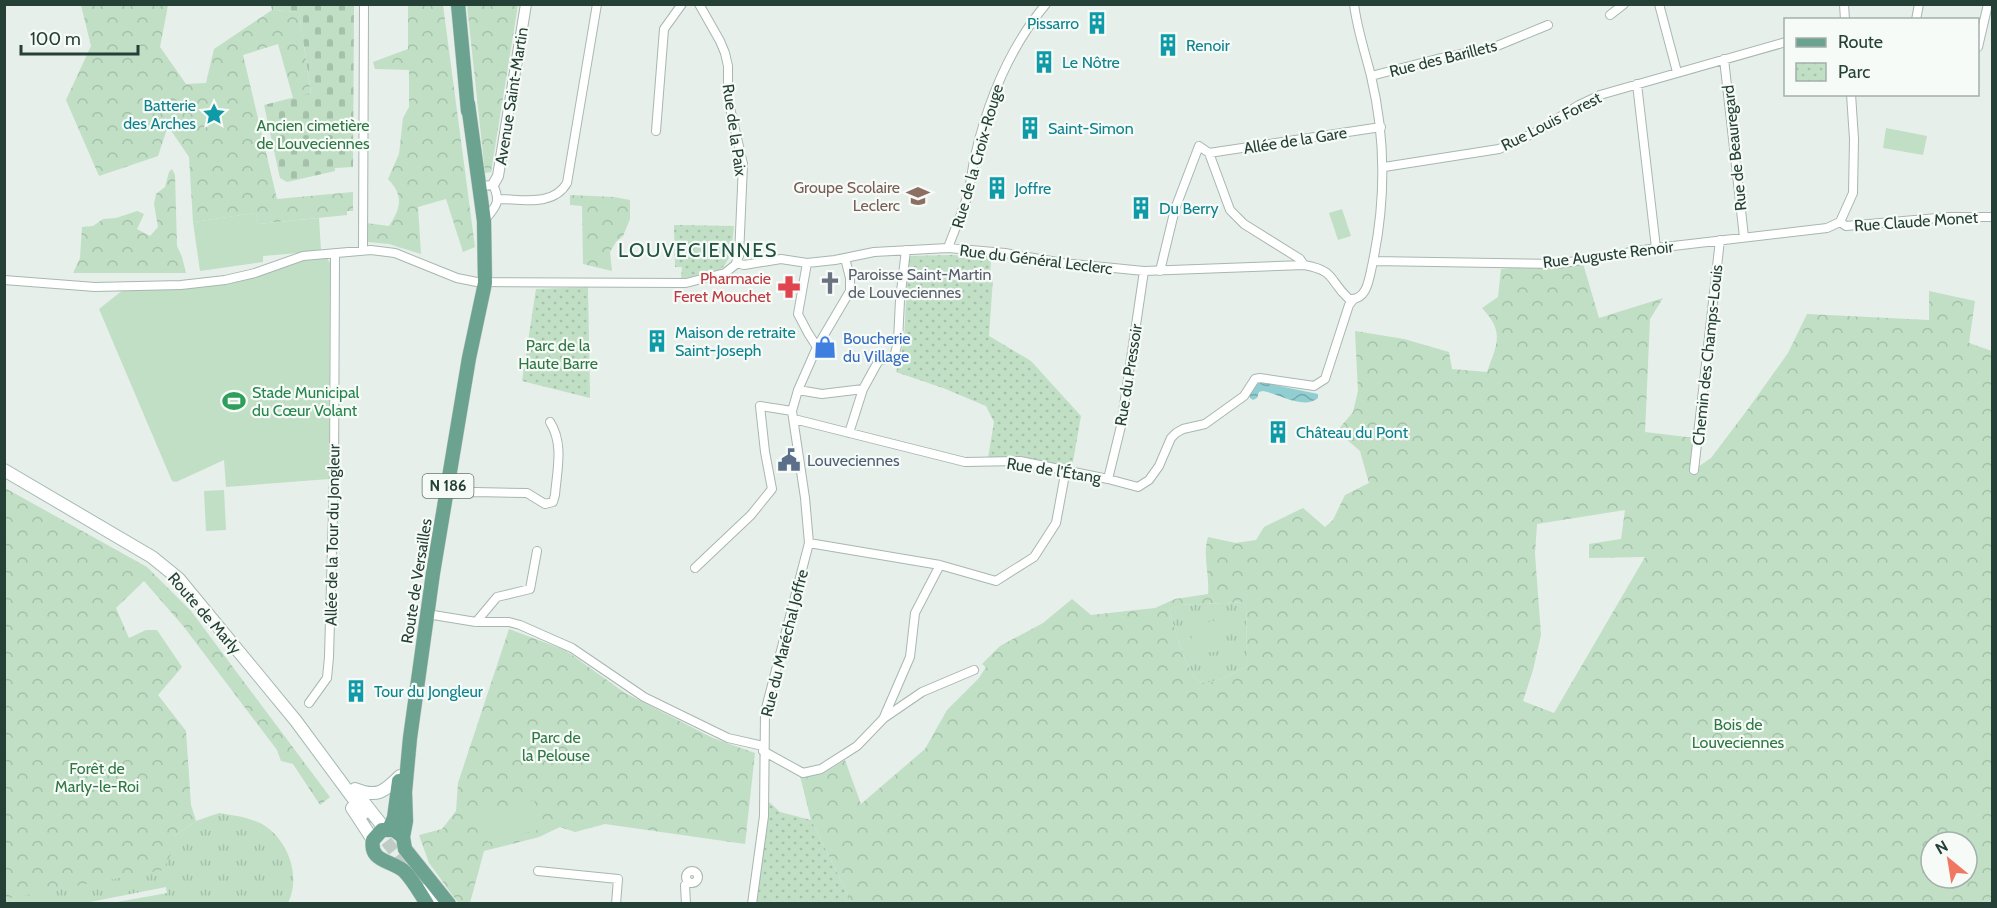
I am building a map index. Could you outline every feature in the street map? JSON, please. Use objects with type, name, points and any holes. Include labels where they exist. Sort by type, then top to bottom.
[{"type":"main road","name":"Route de Versailles","points":[[404,843],[405,792],[410,738],[481,283],[484,221],[482,187],[468,104],[458,4]]},
{"type":"main road","name":"Route de Versailles","points":[[481,283],[479,254],[482,187]]},
{"type":"main road","name":"Route de Marly","points":[[4,470],[152,556],[179,579],[296,721],[364,813]]},
{"type":"main road","name":"Route de Marly","points":[[296,721],[302,725],[387,829]]},
{"type":"main road","name":"Route de Marly","points":[[296,721],[373,840]]},
{"type":"main road","name":"Route de Versailles","points":[[387,829],[394,818],[400,776],[410,738]]},
{"type":"main road","points":[[355,789],[368,795],[378,793],[389,787],[400,776]]},
{"type":"main road","points":[[436,903],[426,897],[404,871],[376,856],[372,848],[373,840],[378,832],[387,829],[394,830],[449,903]]},
{"type":"main road","points":[[388,862],[397,859],[404,843]]},
{"type":"street","points":[[363,250],[364,4]]},
{"type":"street","name":"Avenue Saint-Martin","points":[[482,187],[498,176],[526,4]]},
{"type":"street","points":[[482,187],[498,199],[545,199],[562,191],[567,183],[597,4]]},
{"type":"street","points":[[656,131],[664,30],[681,4]]},
{"type":"street","name":"Rue de la Paix","points":[[699,4],[725,53],[728,66],[728,99],[743,164],[739,253],[736,263]]},
{"type":"street","points":[[1353,300],[1361,296],[1368,285],[1382,199],[1384,167],[1381,127],[1371,76],[1355,18],[1354,4]]},
{"type":"street","points":[[1610,15],[1624,4]]},
{"type":"street","points":[[1659,4],[1677,72]]},
{"type":"street","points":[[1979,39],[1988,4]]},
{"type":"street","name":"Rue de la Croix-Rouge","points":[[948,248],[967,196],[983,125],[1000,77],[1028,27],[1044,8]]},
{"type":"street","name":"Rue des Barillets","points":[[1371,76],[1492,48],[1548,25]]},
{"type":"street","name":"Rue Louis Forest","points":[[1384,167],[1499,149],[1536,132],[1579,105],[1600,95],[1784,42]]},
{"type":"street","name":"Rue de Beauregard","points":[[1724,59],[1744,237]]},
{"type":"street","points":[[1637,84],[1656,248]]},
{"type":"street","points":[[1840,222],[1853,193],[1854,139],[1851,96]]},
{"type":"street","name":"Allée de la Gare","points":[[1209,153],[1381,127]]},
{"type":"street","points":[[1160,271],[1175,210],[1199,146],[1209,153],[1230,210],[1244,224],[1300,259],[1304,265]]},
{"type":"street","points":[[484,221],[496,206],[498,199]]},
{"type":"street","name":"Rue Claude Monet","points":[[1840,222],[1846,226],[1949,217],[1992,217]]},
{"type":"street","name":"Rue Auguste Renoir","points":[[1373,261],[1557,264],[1656,248],[1827,228],[1840,222]]},
{"type":"street","name":"Chemin des Champs-Louis","points":[[1694,470],[1720,240]]},
{"type":"street","name":"Rue du Général Leclerc","points":[[4,280],[95,287],[181,285],[225,280],[255,273],[303,256],[363,250],[395,253],[458,278],[481,283],[686,283],[723,274],[731,270],[736,263],[744,265],[781,259],[807,263],[874,252],[948,248],[1144,271],[1304,265],[1324,270],[1332,277],[1345,296],[1353,300]]},
{"type":"street","points":[[849,433],[863,389],[879,360],[894,358],[898,341],[906,250]]},
{"type":"street","name":"Allée de la Tour du Jongleur","points":[[309,703],[327,678],[329,657],[334,476],[335,254]]},
{"type":"street","points":[[793,415],[798,390],[817,347],[850,291],[850,278],[845,258]]},
{"type":"street","points":[[807,263],[798,314],[817,347]]},
{"type":"street","name":"Rue du Pressoir","points":[[1108,478],[1121,426],[1144,271]]},
{"type":"street","name":"Rue de l'Étang","points":[[695,568],[751,515],[772,489],[760,406],[849,433],[965,462],[1016,460],[1108,478],[1138,488],[1149,480],[1159,466],[1171,438],[1176,433],[1205,424],[1244,396],[1255,379],[1314,386],[1325,379],[1349,305],[1353,300]]},
{"type":"street","points":[[798,390],[822,394],[863,389]]},
{"type":"street","name":"Rue du Maréchal Joffre","points":[[752,903],[764,816],[765,712],[808,543],[805,498],[793,415]]},
{"type":"street","points":[[447,494],[475,492],[526,494],[545,504],[553,502],[559,448],[555,430],[550,422]]},
{"type":"street","points":[[808,543],[940,564],[996,581],[1034,557],[1056,524],[1066,469]]},
{"type":"street","points":[[476,622],[497,597],[530,589],[537,551]]},
{"type":"street","points":[[884,718],[910,657],[915,613],[940,564]]},
{"type":"street","points":[[428,614],[476,622],[509,622],[520,625],[572,648],[644,697],[728,738],[763,749],[803,773],[821,770],[857,746],[884,718],[922,692],[974,670]]},
{"type":"street","points":[[538,871],[618,879],[616,903]]},
{"type":"street","points":[[686,903],[685,885],[688,881]]},
{"type":"green space","points":[[81,5],[168,5],[160,47],[186,84],[206,83],[214,49],[272,10],[299,12],[311,94],[293,98],[278,44],[243,55],[277,199],[353,192],[353,211],[347,211],[347,215],[258,224],[256,213],[193,222],[189,157],[168,126],[158,156],[99,176],[66,100],[91,46]]},
{"type":"green space","name":"Ancien cimetière de Louveciennes","points":[[271,5],[354,5],[353,167],[335,168],[335,171],[287,182],[280,178],[264,105],[311,93],[299,12],[272,10]]},
{"type":"green space","points":[[408,5],[443,5],[475,247],[463,252],[446,199],[418,207],[421,254],[389,244],[368,242],[366,223],[389,226],[398,208],[397,191],[388,179],[399,154],[403,118],[409,107],[409,70],[375,69],[373,62],[408,49]]},
{"type":"green space","points":[[467,5],[518,5],[491,172],[485,173]]},
{"type":"green space","points":[[1886,128],[1927,136],[1923,155],[1883,148]]},
{"type":"green space","points":[[172,169],[175,175],[177,246],[186,273],[73,273],[80,258],[82,227],[93,226],[103,219],[116,218],[137,211],[144,214],[137,229],[150,236],[158,227],[154,204],[156,194],[165,187]]},
{"type":"green space","points":[[570,195],[630,200],[630,219],[623,236],[610,252],[612,271],[583,264],[582,206],[570,205]]},
{"type":"green space","points":[[1342,209],[1351,236],[1338,240],[1329,213]]},
{"type":"green space","points":[[256,213],[258,224],[319,218],[321,251],[263,256],[263,262],[200,271],[193,222]]},
{"type":"green space","points":[[674,225],[734,226],[731,249],[724,266],[720,270],[681,279],[682,267],[675,267]]},
{"type":"green space","points":[[908,256],[991,257],[990,278],[993,278],[989,336],[1031,361],[1081,416],[1072,467],[1019,456],[988,458],[994,422],[986,406],[896,372],[904,341]]},
{"type":"green space","name":"Stade Municipal du Cœur Volant","points":[[327,258],[330,263],[329,479],[226,487],[224,460],[176,482],[172,481],[99,309],[123,290],[176,289],[300,260]]},
{"type":"green space","name":"Bois de Louveciennes","points":[[1582,260],[1599,318],[1663,298],[1650,319],[1645,432],[1695,438],[1692,471],[1711,458],[1748,409],[1788,353],[1807,314],[1929,320],[1929,291],[1975,301],[1969,343],[1992,351],[1992,903],[852,903],[811,820],[800,776],[823,774],[845,760],[861,804],[925,749],[947,710],[979,678],[986,667],[982,664],[1000,646],[1043,623],[1072,599],[1091,615],[1155,608],[1175,599],[1208,594],[1206,544],[1208,537],[1236,543],[1256,540],[1264,527],[1303,508],[1325,527],[1333,520],[1345,495],[1369,483],[1360,451],[1337,431],[1353,412],[1358,391],[1355,331],[1404,339],[1449,352],[1452,369],[1487,372],[1497,338],[1494,324],[1482,308],[1498,297],[1501,269]],"holes":[[[1625,510],[1621,539],[1589,544],[1589,558],[1645,557],[1554,713],[1523,701],[1541,635],[1535,554],[1537,524]],[[1246,602],[1247,666],[1209,683],[1198,680],[1187,663],[1169,610],[1179,605]]]},
{"type":"green space","name":"Parc de la Haute Barre","points":[[588,287],[590,398],[522,381],[536,289]]},
{"type":"green space","name":"Forêt de Marly-le-Roi","points":[[5,488],[147,567],[191,611],[330,797],[320,805],[293,764],[281,761],[277,750],[184,627],[144,581],[116,608],[129,638],[146,630],[157,630],[182,667],[158,695],[186,731],[191,805],[196,821],[174,836],[174,848],[163,870],[5,899]]},
{"type":"green space","points":[[224,490],[226,530],[206,531],[204,491]]},
{"type":"green space","points":[[1246,602],[1247,666],[1209,683],[1198,680],[1187,663],[1169,610],[1179,605]]},
{"type":"green space","points":[[1197,617],[1207,622],[1218,620],[1223,629],[1224,647],[1221,650],[1194,653],[1190,646],[1192,635],[1186,625],[1190,619]]},
{"type":"green space","name":"Parc de la Pelouse","points":[[509,629],[565,650],[625,693],[713,738],[755,753],[745,844],[605,824],[575,832],[560,827],[539,837],[484,851],[470,903],[459,904],[429,863],[419,835],[442,829],[456,811],[458,783]]},
{"type":"green space","points":[[534,800],[541,829],[488,842],[481,813]]},
{"type":"green space","points":[[768,801],[780,812],[811,820],[852,903],[753,904]]},
{"type":"green space","points":[[219,813],[240,816],[260,823],[278,837],[292,869],[292,892],[288,903],[112,903],[167,893],[166,887],[85,903],[5,904],[5,899],[174,836],[196,821]]},
{"type":"water","points":[[1260,382],[1318,394],[1318,398],[1298,402],[1263,391],[1259,392],[1257,398],[1253,400],[1250,398],[1250,390]]},
{"type":"tunnel","points":[[364,813],[413,875]]},
{"type":"place","name":"Pissarro","points":[[1097,23]]},
{"type":"place","name":"Renoir","points":[[1168,45]]},
{"type":"place","name":"Le Nôtre","points":[[1044,62]]},
{"type":"place","name":"Batterie des Arches","points":[[214,114]]},
{"type":"place","name":"Saint-Simon","points":[[1030,128]]},
{"type":"place","name":"Joffre","points":[[997,188]]},
{"type":"place","name":"Groupe Scolaire Leclerc","points":[[918,196]]},
{"type":"place","name":"Du Berry","points":[[1141,208]]},
{"type":"place","name":"Paroisse Saint-Martin de Louveciennes","points":[[830,283]]},
{"type":"place","name":"Pharmacie Feret Mouchet","points":[[789,287]]},
{"type":"place","name":"Maison de retraite Saint-Joseph","points":[[657,341]]},
{"type":"place","name":"Boucherie du Village","points":[[825,347]]},
{"type":"place","name":"Stade Municipal du Cœur Volant","points":[[234,401]]},
{"type":"place","name":"Château du Pont","points":[[1278,432]]},
{"type":"place","name":"Louveciennes","points":[[789,460]]},
{"type":"place","name":"Tour du Jongleur","points":[[356,691]]},
{"type":"district","name":"LOUVECIENNES","points":[[698,250]]}]
